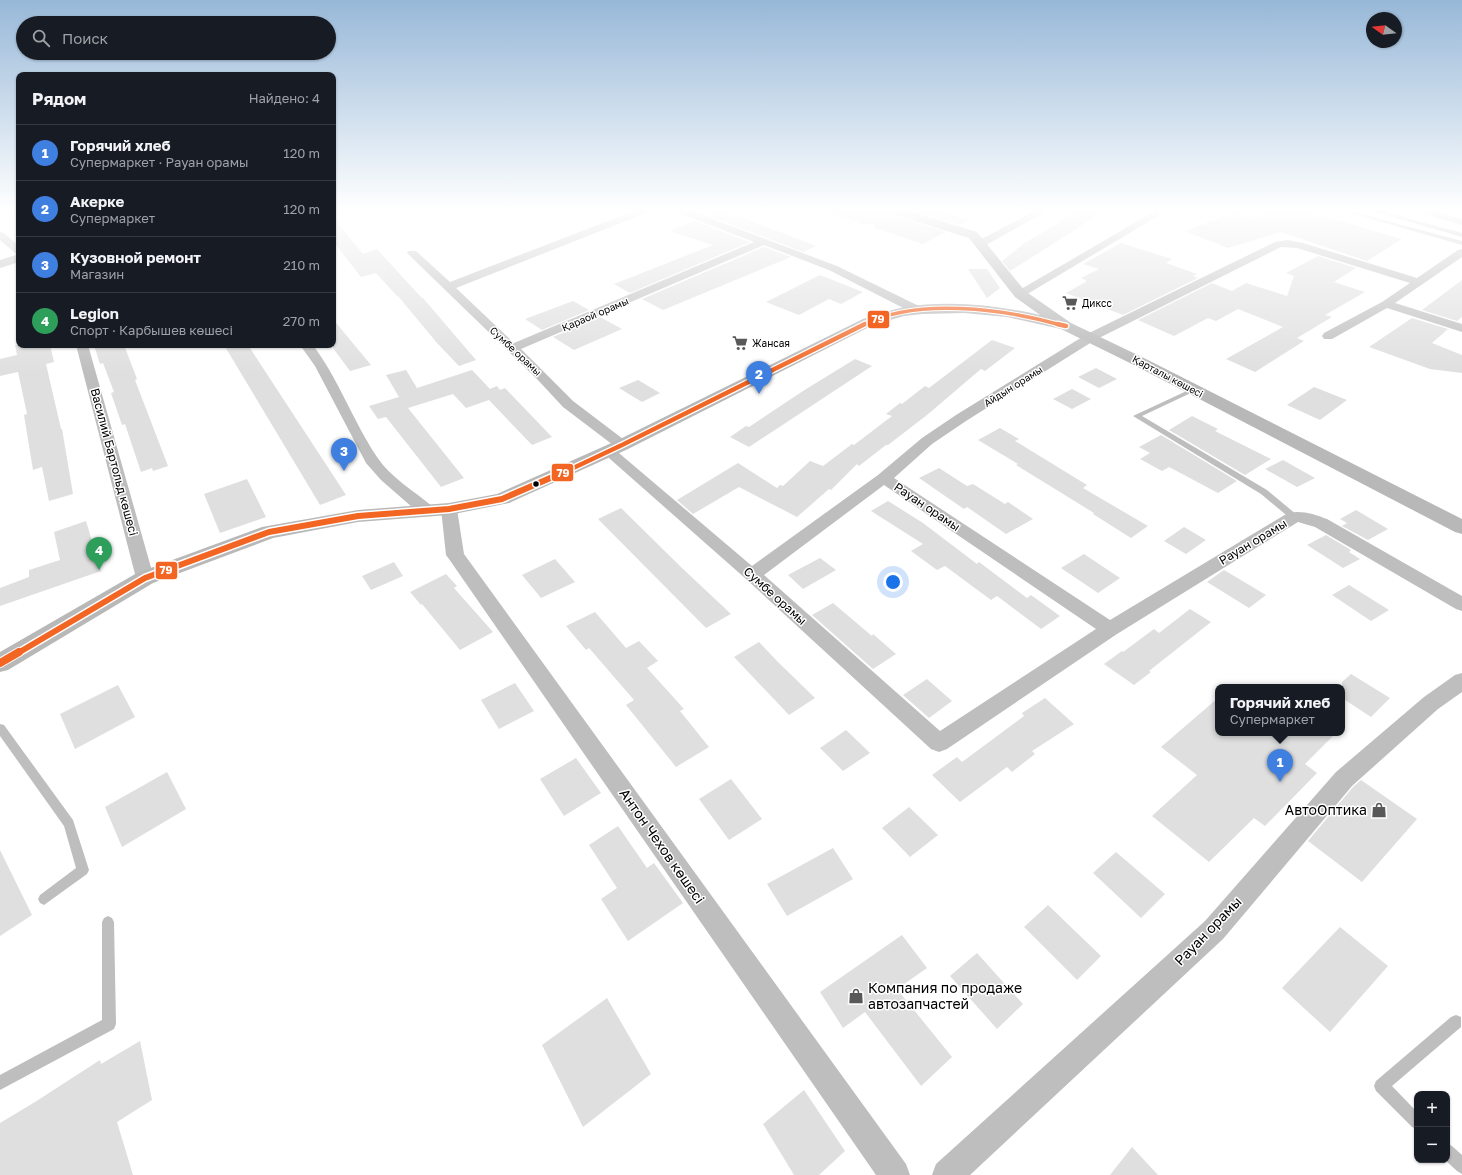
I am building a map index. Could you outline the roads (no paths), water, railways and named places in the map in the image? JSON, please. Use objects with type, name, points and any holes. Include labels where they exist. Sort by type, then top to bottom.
[{"type":"street","name":"Сумбе орамы","points":[[423,264],[513,348],[568,404],[615,448],[752,575],[939,743]]},
{"type":"street","points":[[448,287],[507,264]]},
{"type":"street","name":"Қараой орамы","points":[[513,348],[711,264]]},
{"type":"street","points":[[823,264],[919,311]]},
{"type":"street","name":"Қарталы көшесі","points":[[996,264],[1020,294],[1066,326],[1091,337],[1462,527]]},
{"type":"street","points":[[1020,294],[1071,264]]},
{"type":"street","name":"Айдын орамы","points":[[752,575],[884,478],[927,441],[955,422],[1091,337],[1238,264]]},
{"type":"street","name":"Айдын орамы","points":[[1361,264],[1420,282]]},
{"type":"street","points":[[1328,336],[1386,304],[1445,264]]},
{"type":"street","points":[[1386,304],[1462,328]]},
{"type":"street","points":[[0,663],[145,578],[268,532],[358,516],[449,509],[502,498],[560,474],[615,448],[868,322],[890,315],[956,308],[1038,317],[1066,326]]},
{"type":"street","name":"Василий Бартольд көшесі","points":[[83,348],[145,578]]},
{"type":"street","points":[[308,348],[321,365],[371,460],[387,477],[426,510]]},
{"type":"street","name":"Рауан орамы","points":[[884,478],[1110,629]]},
{"type":"street","name":"Антон Чехов көшесі","points":[[449,509],[455,555],[895,1175]]},
{"type":"street","name":"Рауан орамы","points":[[939,743],[1110,629],[1294,517],[1306,517],[1321,524],[1462,604]]},
{"type":"street","name":"Рауан орамы","points":[[947,1175],[1214,930],[1344,779],[1431,703],[1462,681]]},
{"type":"lane","points":[[1193,390],[1137,416],[1264,492],[1294,517]]},
{"type":"lane","points":[[0,728],[69,824],[83,870],[44,899]]},
{"type":"lane","points":[[0,1083],[109,1024],[108,922]]},
{"type":"lane","points":[[1414,1119],[1381,1086],[1456,1022]]},
{"type":"lane","points":[[1450,1155],[1462,1166]]},
{"type":"place","name":"Диксс","points":[[1070,303]]},
{"type":"place","name":"Жансая","points":[[740,343]]},
{"type":"place","name":"Акерке","points":[[759,394]]},
{"type":"place","name":"Кузовной ремонт","points":[[344,471]]},
{"type":"place","name":"Legion","points":[[99,570]]},
{"type":"place","name":"Горячий хлеб","points":[[1280,782]]},
{"type":"place","name":"АвтоОптика","points":[[1379,810]]},
{"type":"place","name":"Компания по продаже автозапчастей","points":[[856,996]]}]
